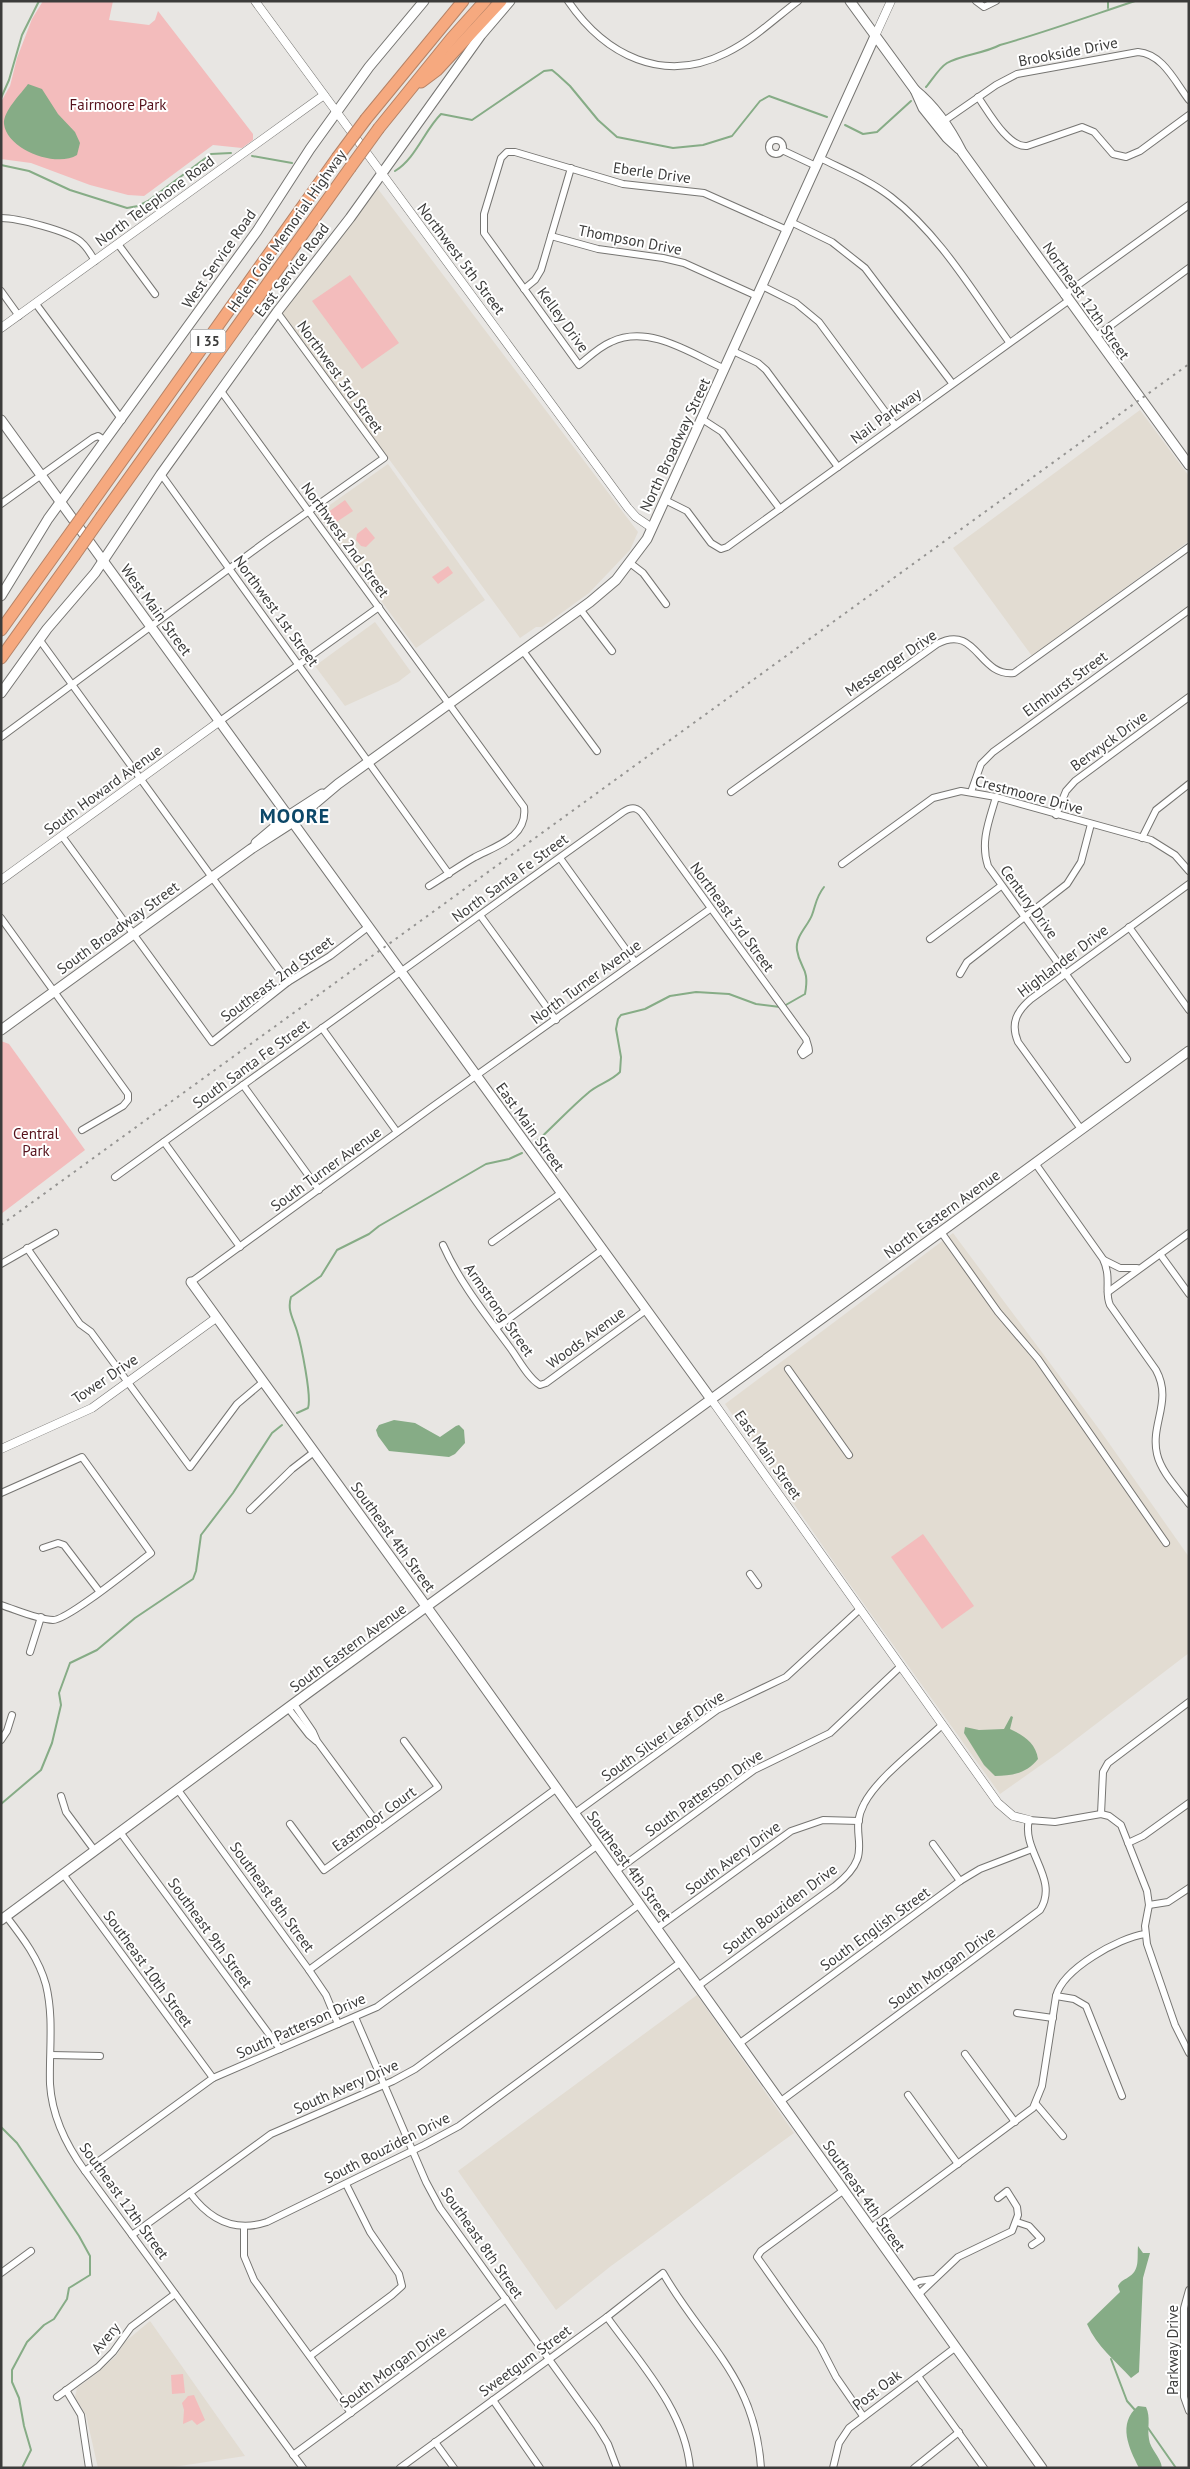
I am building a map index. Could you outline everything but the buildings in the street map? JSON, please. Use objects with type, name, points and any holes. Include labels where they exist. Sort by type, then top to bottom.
[{"type":"highway","name":"Helen Cole Memorial Highway","points":[[1,658],[379,128],[402,98],[485,1]]},
{"type":"highway","points":[[402,98],[437,70],[501,1]]},
{"type":"highway","name":"Helen Cole Memorial Highway","points":[[1,630],[366,119],[459,4]]},
{"type":"main road","name":"West Service Road","points":[[2,594],[60,501],[122,420],[257,231],[336,112],[369,67],[424,1]]},
{"type":"main road","name":"East Service Road","points":[[1,693],[39,639],[104,560],[161,474],[276,312],[510,1]]},
{"type":"main road","name":"Northeast 12th Street","points":[[850,1],[915,90],[923,108],[941,124],[962,152],[1066,298],[1189,465]]},
{"type":"main road","name":"North Broadway Street","points":[[291,819],[608,588],[630,563],[652,528],[875,36]]},
{"type":"main road","name":"West Main Street","points":[[1,420],[291,819]]},
{"type":"main road","name":"South Broadway Street","points":[[3,1025],[134,934],[291,819]]},
{"type":"main road","name":"East Main Street","points":[[291,819],[712,1399]]},
{"type":"main road","name":"North Eastern Avenue","points":[[712,1399],[1189,1051]]},
{"type":"main road","name":"Southeast 4th Street","points":[[191,1282],[682,1962],[1042,2468]]},
{"type":"main road","name":"South Eastern Avenue","points":[[4,1918],[712,1399]]},
{"type":"street","name":"Northwest 5th Street","points":[[255,1],[628,508],[636,517],[652,528]]},
{"type":"street","points":[[568,1],[592,32],[616,50],[649,62],[675,65],[703,62],[727,52],[755,35],[790,4],[798,1]]},
{"type":"street","name":"North Broadway Street","points":[[875,36],[891,1]]},
{"type":"street","points":[[976,1],[984,7],[996,1]]},
{"type":"street","name":"Brookside Drive","points":[[941,124],[1003,80],[1022,72],[1138,52],[1148,53],[1159,60],[1189,100]]},
{"type":"street","name":"North Telephone Road","points":[[1,328],[324,95]]},
{"type":"street","points":[[978,97],[1010,140],[1018,146],[1027,146],[1082,127],[1094,132],[1110,151],[1122,157],[1133,155],[1189,115]]},
{"type":"street","points":[[782,150],[818,162],[879,188],[914,217],[938,244],[1010,342]]},
{"type":"street","name":"Eberle Drive","points":[[509,152],[623,184],[704,193],[832,242],[865,268],[952,384]]},
{"type":"street","name":"Kelley Drive","points":[[509,152],[504,155],[500,163],[483,226],[487,237],[579,365],[608,343],[640,336],[666,342],[724,369]]},
{"type":"street","points":[[524,289],[539,276],[571,168]]},
{"type":"street","name":"Nail Parkway","points":[[665,500],[687,511],[719,549],[727,547],[1010,342],[1189,205]]},
{"type":"street","points":[[1,218],[24,221],[77,239],[95,261]]},
{"type":"street","name":"Thompson Drive","points":[[551,236],[598,249],[663,258],[684,263],[757,296]]},
{"type":"street","points":[[118,244],[155,294]]},
{"type":"street","points":[[1095,337],[1189,268]]},
{"type":"street","points":[[762,286],[796,303],[819,322],[895,425]]},
{"type":"street","points":[[1,291],[19,316]]},
{"type":"street","points":[[36,304],[122,420]]},
{"type":"street","name":"Northwest 3rd Street","points":[[276,312],[384,458],[308,511]]},
{"type":"street","points":[[733,351],[758,363],[766,370],[838,467]]},
{"type":"street","name":"Northwest 2nd Street","points":[[221,391],[515,793],[524,808],[526,818],[518,832],[498,848],[475,857],[450,874]]},
{"type":"street","points":[[702,419],[722,432],[780,509]]},
{"type":"street","points":[[1,504],[93,438],[98,436],[106,441]]},
{"type":"street","name":"Northwest 1st Street","points":[[161,474],[450,874]]},
{"type":"street","points":[[1,737],[308,511]]},
{"type":"street","name":"Messenger Drive","points":[[731,792],[937,644],[949,639],[959,639],[972,646],[993,669],[1014,673],[1189,547]]},
{"type":"street","points":[[630,563],[643,573],[666,604]]},
{"type":"street","points":[[220,721],[379,607]]},
{"type":"street","points":[[580,609],[612,651]]},
{"type":"street","name":"Elmhurst Street","points":[[972,792],[981,764],[993,752],[1189,610]]},
{"type":"street","points":[[39,639],[288,982]]},
{"type":"street","points":[[523,651],[597,751]]},
{"type":"street","name":"Berwyck Drive","points":[[1056,815],[1063,797],[1074,781],[1189,697]]},
{"type":"street","name":"South Howard Avenue","points":[[1,880],[220,721]]},
{"type":"street","points":[[1142,838],[1156,810],[1189,784]]},
{"type":"street","name":"Crestmoore Drive","points":[[842,864],[933,798],[953,791],[972,792],[996,797],[1142,838],[1169,850],[1189,871]]},
{"type":"street","name":"Century Drive","points":[[996,797],[986,830],[984,852],[988,866],[1127,1059]]},
{"type":"street","name":"North Santa Fe Street","points":[[402,972],[623,812],[635,808]]},
{"type":"street","name":"Northeast 3rd Street","points":[[635,808],[644,816],[807,1043]]},
{"type":"street","points":[[960,974],[967,962],[1061,890],[1074,876],[1081,862],[1091,824]]},
{"type":"street","points":[[62,836],[134,934]]},
{"type":"street","points":[[560,858],[635,962]]},
{"type":"street","points":[[429,886],[450,874]]},
{"type":"street","name":"Highlander Drive","points":[[1081,1129],[1020,1046],[1014,1030],[1016,1016],[1024,1005],[1189,884]]},
{"type":"street","points":[[930,939],[1001,886]]},
{"type":"street","name":"North Turner Avenue","points":[[477,1077],[710,909]]},
{"type":"street","points":[[480,915],[556,1020]]},
{"type":"street","points":[[1,918],[128,1094],[128,1100],[123,1106],[82,1130]]},
{"type":"street","name":"Southeast 2nd Street","points":[[134,934],[212,1042],[288,982],[326,959],[368,927]]},
{"type":"street","points":[[1129,928],[1189,1010]]},
{"type":"street","name":"South Santa Fe Street","points":[[115,1177],[402,972]]},
{"type":"street","points":[[322,1028],[397,1132]]},
{"type":"street","name":"South Turner Avenue","points":[[191,1282],[397,1132],[477,1077]]},
{"type":"street","points":[[243,1085],[319,1190]]},
{"type":"street","points":[[164,1142],[240,1247]]},
{"type":"street","points":[[1035,1163],[1103,1259],[1109,1272],[1108,1292],[1110,1306],[1162,1381],[1164,1393],[1157,1452],[1164,1469],[1189,1504]]},
{"type":"street","points":[[492,1242],[561,1193]]},
{"type":"street","points":[[941,1232],[998,1312],[1038,1359],[1166,1543]]},
{"type":"street","points":[[1108,1292],[1139,1267],[1189,1233]]},
{"type":"street","points":[[1,1264],[55,1234]]},
{"type":"street","name":"Armstrong Street","points":[[443,1246],[459,1276],[526,1370],[540,1384]]},
{"type":"street","points":[[27,1248],[80,1324],[91,1332],[190,1467],[237,1404],[263,1382]]},
{"type":"street","points":[[496,1328],[602,1250]]},
{"type":"street","points":[[1160,1254],[1189,1294]]},
{"type":"street","points":[[1103,1259],[1120,1268],[1139,1267]]},
{"type":"street","name":"Woods Avenue","points":[[540,1384],[546,1383],[646,1310]]},
{"type":"street","name":"Tower Drive","points":[[1,1449],[84,1412],[216,1318]]},
{"type":"street","points":[[788,1369],[849,1455]]},
{"type":"street","name":"East Main Street","points":[[712,1399],[998,1803],[1013,1816],[1029,1820],[1055,1822],[1101,1814]]},
{"type":"street","points":[[250,1510],[292,1469],[314,1452]]},
{"type":"street","points":[[1,1493],[82,1458],[151,1553],[61,1618],[54,1620],[1,1605]]},
{"type":"street","points":[[43,1548],[58,1543],[64,1545],[99,1591]]},
{"type":"street","points":[[750,1574],[758,1585]]},
{"type":"street","name":"South Silver Leaf Drive","points":[[575,1813],[716,1710],[786,1676],[860,1609]]},
{"type":"street","points":[[30,1652],[41,1617]]},
{"type":"street","name":"South Patterson Drive","points":[[616,1871],[754,1770],[830,1733],[900,1666]]},
{"type":"street","points":[[1189,1702],[1108,1763],[1103,1772],[1101,1814],[1109,1816],[1118,1822],[1147,1891],[1149,1905],[1145,1934],[1175,2025],[1189,2053]]},
{"type":"street","points":[[291,1706],[314,1732],[317,1741],[381,1828]]},
{"type":"street","points":[[1,1740],[8,1731],[12,1715]]},
{"type":"street","name":"South Bouziden Drive","points":[[698,1986],[845,1878],[856,1865],[860,1854],[859,1821],[864,1804],[873,1791],[942,1725]]},
{"type":"street","name":"Eastmoor Court","points":[[290,1824],[324,1870],[438,1787],[404,1741]]},
{"type":"street","points":[[309,1970],[557,1788]]},
{"type":"street","name":"Southeast 8th Street","points":[[178,1790],[309,1970],[326,1996],[338,2024]]},
{"type":"street","points":[[61,1796],[66,1812],[95,1851]]},
{"type":"street","points":[[1128,1843],[1143,1836],[1189,1803]]},
{"type":"street","name":"South Avery Drive","points":[[657,1928],[781,1837],[799,1827],[832,1819],[859,1821]]},
{"type":"street","name":"South Morgan Drive","points":[[781,2101],[1040,1910],[1044,1901],[1046,1887],[1027,1833],[1029,1820]]},
{"type":"street","name":"Southeast 9th Street","points":[[120,1832],[280,2049]]},
{"type":"street","points":[[934,1844],[960,1881]]},
{"type":"street","name":"South Patterson Drive","points":[[85,2171],[213,2078],[377,2007],[598,1845]]},
{"type":"street","name":"South English Street","points":[[740,2043],[960,1881],[980,1869],[1032,1849]]},
{"type":"street","name":"Southeast 10th Street","points":[[63,1874],[213,2078]]},
{"type":"street","points":[[1149,1905],[1168,1902],[1189,1888]]},
{"type":"street","name":"South Avery Drive","points":[[132,2234],[271,2134],[384,2085],[415,2069],[640,1904]]},
{"type":"street","name":"Southeast 12th Street","points":[[4,1918],[32,1952],[45,1984],[51,2025],[50,2086],[56,2116],[63,2136],[85,2171],[303,2468]]},
{"type":"street","points":[[871,2228],[1015,2122],[1036,2104],[1042,2086],[1056,1996],[1063,1980],[1104,1948],[1129,1937],[1145,1934]]},
{"type":"street","name":"South Bouziden Drive","points":[[190,2193],[214,2218],[244,2227],[267,2222],[413,2151],[459,2126],[682,1962]]},
{"type":"street","points":[[1056,1996],[1074,1999],[1086,2006],[1122,2096]]},
{"type":"street","points":[[1017,2013],[1053,2018]]},
{"type":"street","name":"Southeast 8th Street","points":[[355,2017],[432,2194],[447,2219],[549,2358],[603,2436],[617,2468]]},
{"type":"street","points":[[965,2054],[1015,2122]]},
{"type":"street","points":[[51,2056],[100,2056]]},
{"type":"street","points":[[908,2095],[958,2164]]},
{"type":"street","points":[[1036,2104],[1063,2136]]},
{"type":"street","points":[[310,2356],[392,2295],[402,2283],[399,2274],[370,2232],[346,2184]]},
{"type":"street","points":[[844,2190],[761,2250],[757,2257],[824,2350],[836,2377],[863,2416]]},
{"type":"street","points":[[918,2295],[963,2254],[1008,2235],[1017,2222],[1017,2207],[1007,2191],[998,2198]]},
{"type":"street","points":[[1017,2222],[1028,2226],[1041,2239],[1032,2245]]},
{"type":"street","points":[[244,2227],[243,2250],[249,2270],[351,2413]]},
{"type":"street","points":[[1,2273],[31,2252]]},
{"type":"street","name":"Sweetgum Street","points":[[400,2468],[607,2317],[663,2272],[729,2367],[746,2398],[755,2426],[761,2468]]},
{"type":"street","points":[[912,2286],[919,2281],[934,2279]]},
{"type":"street","name":"Parkway Drive","points":[[1189,2290],[1184,2308],[1186,2348],[1184,2397],[1189,2410]]},
{"type":"street","name":"Avery","points":[[57,2397],[107,2359],[132,2327],[175,2294]]},
{"type":"street","name":"South Morgan Drive","points":[[293,2455],[506,2300]]},
{"type":"street","points":[[607,2317],[675,2416],[684,2438],[690,2468]]},
{"type":"street","name":"Post Oak","points":[[833,2468],[836,2451],[844,2434],[863,2416],[956,2347]]},
{"type":"street","points":[[918,2376],[984,2468]]},
{"type":"street","points":[[66,2390],[80,2415],[89,2468]]},
{"type":"street","points":[[492,2400],[540,2468]]},
{"type":"street","points":[[914,2468],[959,2432]]},
{"type":"street","points":[[435,2442],[454,2468]]},
{"type":"shaded area","points":[[28,84],[42,89],[58,114],[75,132],[80,143],[77,155],[58,159],[46,158],[23,149],[7,133],[4,124],[6,114]]},
{"type":"shaded area","points":[[378,189],[638,532],[630,550],[589,593],[542,627],[536,627],[520,638],[282,313]]},
{"type":"shaded area","points":[[1140,410],[1189,476],[1189,541],[1032,656],[953,548]]},
{"type":"shaded area","points":[[388,464],[485,600],[416,648],[317,514]]},
{"type":"shaded area","points":[[375,622],[411,672],[398,682],[345,706],[315,666]]},
{"type":"shaded area","points":[[953,1233],[1099,1429],[1189,1557],[1189,1653],[1058,1753],[1000,1794],[836,1565],[725,1404]]},
{"type":"shaded area","points":[[394,1420],[415,1423],[440,1437],[459,1425],[464,1430],[465,1443],[455,1454],[449,1457],[389,1451],[376,1430],[379,1425]]},
{"type":"shaded area","points":[[1011,1716],[1013,1717],[1010,1729],[1032,1744],[1038,1759],[1029,1768],[1019,1773],[995,1776],[984,1765],[964,1733],[965,1727],[979,1730],[1004,1729]]},
{"type":"shaded area","points":[[697,1995],[794,2133],[611,2266],[556,2310],[458,2171]]},
{"type":"shaded area","points":[[1138,2246],[1143,2253],[1150,2253],[1143,2278],[1139,2372],[1131,2378],[1101,2347],[1087,2324],[1120,2292],[1119,2284],[1135,2270]]},
{"type":"shaded area","points":[[150,2321],[245,2456],[167,2468],[98,2468],[86,2415],[75,2397],[77,2388],[116,2356],[125,2342]]},
{"type":"shaded area","points":[[1138,2406],[1146,2407],[1150,2443],[1160,2460],[1162,2468],[1139,2468],[1132,2452],[1126,2428],[1128,2420]]},
{"type":"green space","name":"Fairmoore Park","points":[[43,1],[113,1],[109,20],[149,25],[155,20],[158,11],[253,134],[253,140],[242,148],[213,145],[144,196],[128,195],[90,185],[31,163],[1,159],[1,102],[10,86],[17,58],[32,19]]},
{"type":"green space","points":[[350,275],[399,343],[362,369],[312,301]]},
{"type":"green space","points":[[345,500],[353,511],[335,523],[327,513]]},
{"type":"green space","points":[[366,527],[375,538],[366,547],[361,546],[356,540],[357,534]]},
{"type":"green space","points":[[448,566],[453,573],[438,584],[432,577]]},
{"type":"green space","name":"Central Park","points":[[1,1041],[9,1044],[85,1150],[1,1214]]},
{"type":"green space","points":[[923,1534],[974,1606],[942,1629],[891,1557]]},
{"type":"green space","points":[[183,2374],[185,2393],[172,2394],[171,2375]]},
{"type":"green space","points":[[194,2395],[205,2420],[197,2425],[192,2420],[183,2424],[184,2410],[182,2403],[188,2396]]},
{"type":"waterway","points":[[1,98],[9,80],[22,35],[39,1]]},
{"type":"waterway","points":[[1108,1],[1108,8]]},
{"type":"waterway","points":[[926,87],[941,68],[953,60],[1135,1]]},
{"type":"waterway","points":[[395,171],[409,159],[441,114],[472,120],[544,71],[552,70],[558,75],[570,86],[598,120],[617,137],[673,148],[703,145],[732,136],[760,101],[769,96],[827,117]]},
{"type":"waterway","points":[[845,125],[863,134],[877,132],[911,101]]},
{"type":"waterway","points":[[1,165],[29,171],[70,190],[127,208],[138,206],[148,201],[211,154],[231,153]]},
{"type":"waterway","points":[[252,156],[292,163]]},
{"type":"waterway","points":[[784,1006],[805,994],[806,979],[798,957],[797,945],[824,887]]},
{"type":"waterway","points":[[535,1143],[588,1093],[620,1072],[621,1057],[616,1029],[621,1015],[645,1009],[670,996],[696,992],[729,994],[756,1004],[780,1007]]},
{"type":"waterway","points":[[297,1413],[308,1408],[309,1393],[301,1347],[290,1310],[291,1297],[321,1276],[337,1250],[369,1234],[379,1226],[486,1164],[509,1159],[522,1153]]},
{"type":"waterway","points":[[1,1804],[41,1770],[52,1743],[61,1705],[59,1693],[70,1663],[97,1650],[135,1618],[193,1579],[196,1571],[201,1535],[233,1493],[272,1433],[282,1425]]},
{"type":"waterway","points":[[1,2127],[17,2143],[79,2236],[90,2256],[90,2275],[69,2288],[67,2299],[54,2319],[44,2325],[27,2342],[12,2370],[12,2382],[19,2398],[31,2450],[22,2468]]},
{"type":"waterway","points":[[1111,2359],[1127,2401],[1135,2410]]},
{"type":"waterway","points":[[1148,2428],[1176,2468]]},
{"type":"railway","points":[[1,1225],[1189,364]]},
{"type":"district","name":"MOORE","points":[[295,816]]}]
